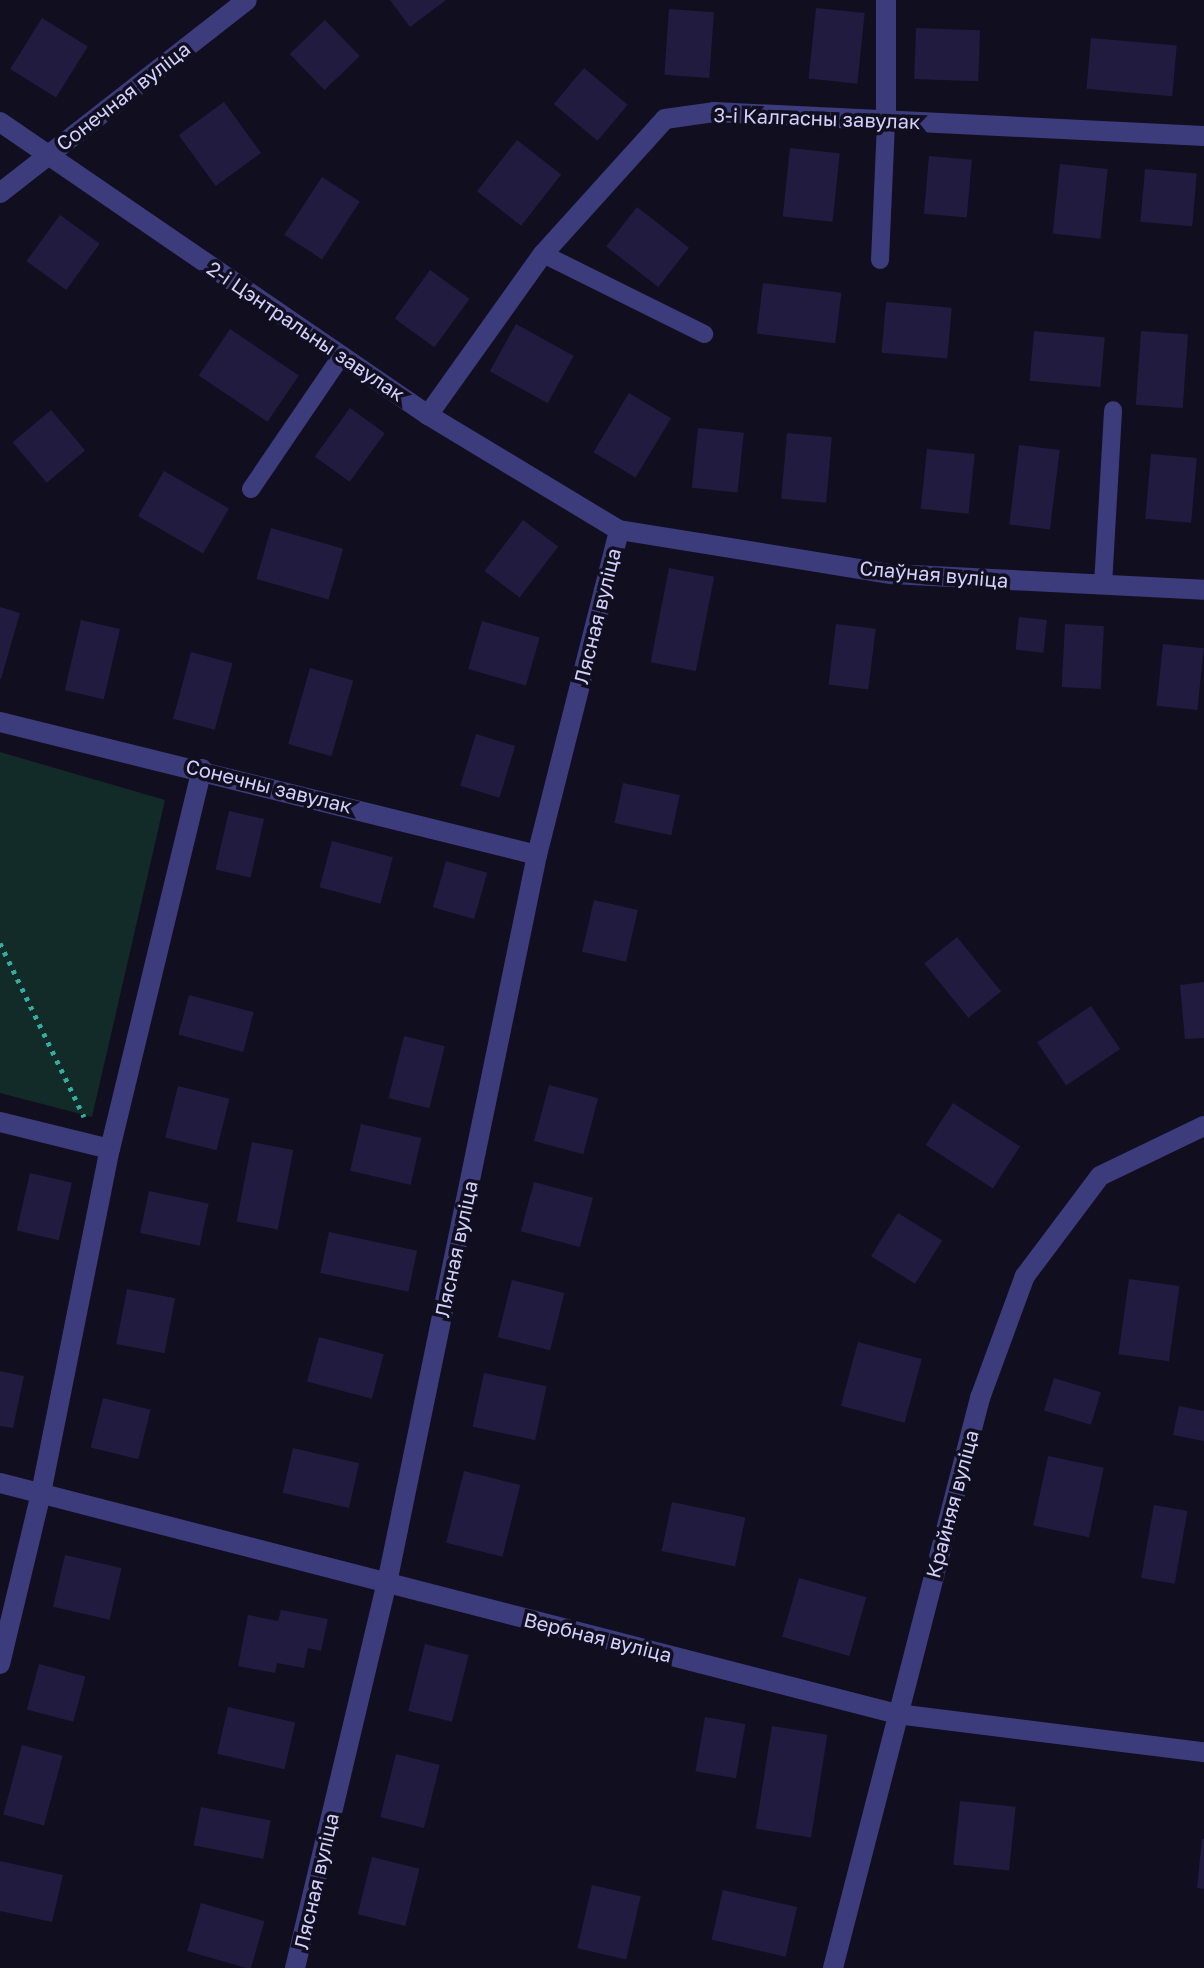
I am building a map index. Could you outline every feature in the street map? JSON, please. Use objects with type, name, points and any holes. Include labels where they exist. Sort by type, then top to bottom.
[{"type":"street","name":"Сонечная вуліца","points":[[0,193],[247,0]]},
{"type":"street","points":[[886,0],[886,120]]},
{"type":"street","name":"3-і Калгасны завулак","points":[[428,415],[543,254],[665,119],[714,112],[1204,136]]},
{"type":"street","name":"2-і Цэнтральны завулак","points":[[0,122],[428,415],[619,530]]},
{"type":"street","name":"Слаўная вуліца","points":[[619,530],[892,574],[1204,590]]},
{"type":"street","name":"Лясная вуліца","points":[[295,1968],[387,1583],[537,855],[619,530]]},
{"type":"street","name":"Сонечны завулак","points":[[0,722],[202,769],[537,855]]},
{"type":"street","points":[[0,1664],[41,1493],[104,1148],[202,769]]},
{"type":"street","points":[[0,1122],[104,1148]]},
{"type":"street","name":"Крайняя вуліца","points":[[833,1968],[980,1398],[1025,1276],[1100,1176],[1204,1126]]},
{"type":"street","name":"Вербная вуліца","points":[[0,1483],[897,1714],[1204,1752]]},
{"type":"lane","points":[[880,260],[886,120]]},
{"type":"lane","points":[[543,254],[704,334]]},
{"type":"lane","points":[[251,489],[342,355]]},
{"type":"lane","points":[[1103,585],[1113,410]]},
{"type":"path","points":[[0,943],[104,1148]]},
{"type":"green space","points":[[0,752],[165,800],[92,1117],[0,1093]]},
{"type":"building","points":[[390,0],[446,0],[410,27]]},
{"type":"building","points":[[816,8],[865,13],[857,84],[809,79]]},
{"type":"building","points":[[669,9],[714,12],[709,78],[664,75]]},
{"type":"building","points":[[42,18],[88,47],[56,97],[10,69]]},
{"type":"building","points":[[325,20],[360,56],[324,90],[290,54]]},
{"type":"building","points":[[916,28],[980,30],[978,81],[914,79]]},
{"type":"building","points":[[1091,38],[1177,45],[1172,96],[1087,89]]},
{"type":"building","points":[[584,68],[628,105],[597,141],[554,104]]},
{"type":"building","points":[[224,102],[261,153],[216,186],[179,135]]},
{"type":"building","points":[[517,140],[561,174],[521,226],[477,191]]},
{"type":"building","points":[[790,148],[840,153],[833,222],[783,217]]},
{"type":"building","points":[[929,156],[972,160],[967,218],[924,214]]},
{"type":"building","points":[[1060,164],[1108,169],[1100,239],[1053,234]]},
{"type":"building","points":[[1145,169],[1197,174],[1192,226],[1140,222]]},
{"type":"building","points":[[322,177],[360,202],[322,259],[284,235]]},
{"type":"building","points":[[637,207],[689,248],[658,287],[606,246]]},
{"type":"building","points":[[60,215],[100,244],[66,290],[26,261]]},
{"type":"building","points":[[430,270],[470,299],[434,347],[395,319]]},
{"type":"building","points":[[763,283],[841,293],[835,343],[757,334]]},
{"type":"building","points":[[886,302],[952,308],[947,359],[882,353]]},
{"type":"building","points":[[516,324],[574,356],[548,403],[490,371]]},
{"type":"building","points":[[230,329],[299,375],[267,422],[199,375]]},
{"type":"building","points":[[1034,331],[1105,337],[1100,387],[1030,381]]},
{"type":"building","points":[[1141,331],[1188,334],[1183,408],[1136,405]]},
{"type":"building","points":[[629,393],[671,418],[635,477],[593,452]]},
{"type":"building","points":[[350,408],[385,433],[350,482],[315,457]]},
{"type":"building","points":[[51,410],[85,451],[47,483],[13,442]]},
{"type":"building","points":[[698,428],[744,433],[737,492],[692,488]]},
{"type":"building","points":[[787,433],[832,437],[826,503],[781,499]]},
{"type":"building","points":[[1019,445],[1060,450],[1050,529],[1009,524]]},
{"type":"building","points":[[927,449],[975,454],[968,514],[921,509]]},
{"type":"building","points":[[1151,454],[1197,458],[1191,523],[1145,519]]},
{"type":"building","points":[[164,471],[229,508],[203,554],[138,516]]},
{"type":"building","points":[[523,520],[558,546],[520,598],[484,571]]},
{"type":"building","points":[[271,528],[343,549],[328,600],[256,579]]},
{"type":"building","points":[[669,568],[714,577],[696,671],[651,662]]},
{"type":"building","points":[[0,607],[20,613],[1,679],[0,679]]},
{"type":"building","points":[[1019,617],[1047,620],[1043,653],[1016,650]]},
{"type":"building","points":[[81,620],[120,629],[104,699],[65,690]]},
{"type":"building","points":[[482,621],[540,638],[526,686],[468,669]]},
{"type":"building","points":[[836,624],[876,629],[868,689],[829,685]]},
{"type":"building","points":[[1065,624],[1104,626],[1101,689],[1062,687]]},
{"type":"building","points":[[1163,644],[1204,648],[1197,710],[1157,706]]},
{"type":"building","points":[[191,652],[233,663],[215,730],[173,719]]},
{"type":"building","points":[[310,668],[353,680],[331,756],[288,744]]},
{"type":"building","points":[[476,734],[515,746],[499,798],[460,786]]},
{"type":"building","points":[[623,783],[680,795],[671,835],[614,823]]},
{"type":"building","points":[[229,811],[264,819],[251,878],[216,869]]},
{"type":"building","points":[[332,841],[393,857],[380,904],[320,887]]},
{"type":"building","points":[[446,861],[487,873],[474,919],[433,907]]},
{"type":"building","points":[[594,900],[638,910],[626,962],[582,952]]},
{"type":"building","points":[[957,937],[1001,991],[968,1018],[924,963]]},
{"type":"building","points":[[1204,982],[1204,1038],[1185,1039],[1180,985]]},
{"type":"building","points":[[189,995],[254,1012],[243,1052],[178,1035]]},
{"type":"building","points":[[1091,1006],[1120,1049],[1066,1085],[1037,1042]]},
{"type":"building","points":[[404,1036],[445,1046],[429,1108],[389,1098]]},
{"type":"building","points":[[549,1085],[598,1098],[583,1154],[534,1141]]},
{"type":"building","points":[[178,1086],[229,1099],[217,1150],[165,1137]]},
{"type":"building","points":[[953,1103],[1020,1147],[993,1189],[926,1145]]},
{"type":"building","points":[[361,1124],[421,1138],[411,1185],[350,1171]]},
{"type":"building","points":[[252,1142],[293,1150],[278,1230],[237,1222]]},
{"type":"building","points":[[30,1173],[72,1183],[59,1240],[17,1230]]},
{"type":"building","points":[[534,1182],[593,1198],[580,1247],[521,1231]]},
{"type":"building","points":[[149,1191],[209,1204],[200,1246],[140,1233]]},
{"type":"building","points":[[898,1213],[942,1241],[915,1284],[871,1256]]},
{"type":"building","points":[[329,1232],[417,1251],[408,1292],[320,1273]]},
{"type":"building","points":[[1129,1279],[1180,1286],[1169,1361],[1118,1354]]},
{"type":"building","points":[[512,1280],[564,1293],[550,1350],[498,1337]]},
{"type":"building","points":[[127,1289],[175,1298],[164,1353],[116,1344]]},
{"type":"building","points":[[319,1337],[384,1354],[372,1399],[307,1381]]},
{"type":"building","points":[[858,1342],[922,1359],[905,1423],[841,1406]]},
{"type":"building","points":[[0,1371],[24,1376],[13,1428],[0,1426]]},
{"type":"building","points":[[484,1373],[547,1386],[535,1440],[473,1427]]},
{"type":"building","points":[[1054,1378],[1101,1392],[1091,1425],[1044,1411]]},
{"type":"building","points":[[103,1398],[151,1410],[138,1459],[91,1447]]},
{"type":"building","points":[[1179,1406],[1204,1411],[1204,1441],[1173,1435]]},
{"type":"building","points":[[293,1448],[359,1463],[349,1508],[283,1493]]},
{"type":"building","points":[[1048,1456],[1104,1468],[1089,1537],[1033,1525]]},
{"type":"building","points":[[464,1471],[520,1485],[502,1557],[446,1543]]},
{"type":"building","points":[[672,1502],[745,1518],[735,1567],[662,1551]]},
{"type":"building","points":[[1154,1505],[1187,1511],[1175,1584],[1141,1578]]},
{"type":"building","points":[[65,1555],[122,1568],[110,1620],[53,1607]]},
{"type":"building","points":[[799,1578],[866,1597],[849,1656],[782,1637]]},
{"type":"building","points":[[281,1610],[328,1619],[321,1651],[308,1648],[304,1668],[277,1663],[275,1673],[238,1666],[248,1615],[278,1621]]},
{"type":"building","points":[[425,1644],[469,1655],[452,1722],[408,1711]]},
{"type":"building","points":[[39,1664],[85,1676],[73,1722],[27,1709]]},
{"type":"building","points":[[228,1707],[295,1723],[284,1769],[217,1754]]},
{"type":"building","points":[[705,1717],[745,1724],[736,1778],[695,1771]]},
{"type":"building","points":[[772,1726],[827,1735],[811,1837],[756,1829]]},
{"type":"building","points":[[22,1745],[63,1756],[44,1825],[3,1815]]},
{"type":"building","points":[[396,1754],[440,1765],[424,1828],[380,1817]]},
{"type":"building","points":[[960,1801],[1016,1807],[1009,1871],[953,1865]]},
{"type":"building","points":[[201,1807],[271,1821],[263,1859],[194,1845]]},
{"type":"building","points":[[1204,1839],[1204,1889],[1197,1888]]},
{"type":"building","points":[[372,1857],[420,1869],[405,1926],[358,1914]]},
{"type":"building","points":[[0,1861],[63,1875],[52,1922],[0,1911]]},
{"type":"building","points":[[592,1885],[641,1896],[626,1960],[577,1948]]},
{"type":"building","points":[[723,1890],[797,1907],[786,1957],[712,1940]]},
{"type":"building","points":[[201,1903],[264,1921],[251,1968],[187,1951]]}]
